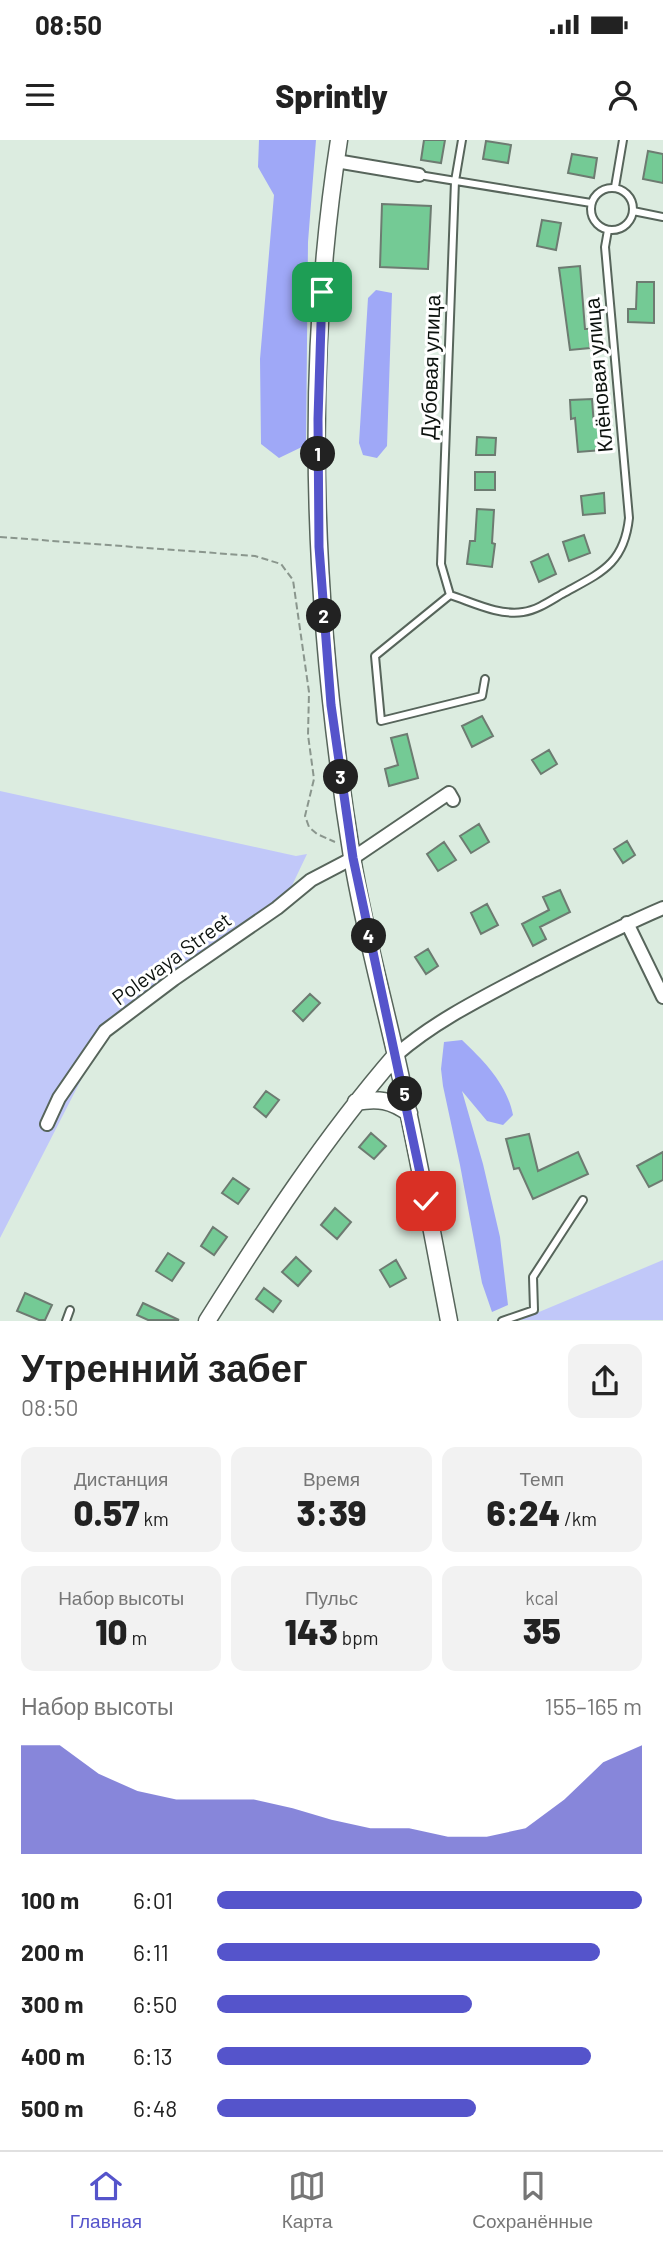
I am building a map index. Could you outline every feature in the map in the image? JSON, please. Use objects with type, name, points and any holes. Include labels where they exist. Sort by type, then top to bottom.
[{"type":"street","points":[[339,140],[322,292],[318,419],[319,547],[331,705],[352,854],[396,1055],[449,1321]]},
{"type":"street","points":[[336,161],[419,175]]},
{"type":"street","name":"Polevaya Street","points":[[47,1124],[59,1098],[105,1031],[174,979],[278,908],[311,880],[449,793],[453,800]]},
{"type":"street","points":[[207,1321],[244,1262],[356,1102],[396,1055],[419,1035],[503,987],[627,923],[663,908]]},
{"type":"street","points":[[627,923],[663,997]]},
{"type":"street","points":[[356,1102],[384,1100],[393,1102],[408,1113]]},
{"type":"lane","name":"Дубовая улица","points":[[450,595],[441,564],[455,181],[462,140]]},
{"type":"lane","points":[[615,187],[623,140]]},
{"type":"lane","points":[[419,175],[591,203]]},
{"type":"lane","points":[[615,187],[629,195],[633,211],[631,219],[617,230],[599,227],[590,212],[591,203],[600,190],[615,187]]},
{"type":"lane","points":[[633,211],[663,216]]},
{"type":"lane","name":"Клёновая улица","points":[[450,595],[505,612],[523,612],[539,607],[606,570],[618,555],[627,536],[629,518],[605,247],[608,230]]},
{"type":"lane","points":[[450,595],[375,656],[381,721],[482,696],[485,679]]},
{"type":"lane","points":[[502,1321],[534,1310],[534,1277],[583,1200]]},
{"type":"lane","points":[[65,1321],[69,1310]]},
{"type":"path","points":[[0,537],[255,556],[281,564],[293,580],[309,691],[308,734],[314,779],[306,816],[309,827],[317,834],[352,854]]},
{"type":"shaded area","points":[[259,140],[316,140],[308,242],[306,445],[279,458],[261,444],[260,359],[274,195],[258,167]]},
{"type":"shaded area","points":[[376,290],[392,293],[387,446],[377,458],[363,455],[359,443],[368,298]]},
{"type":"shaded area","points":[[0,791],[296,856],[307,854],[288,894],[200,968],[103,1037],[0,1238]]},
{"type":"shaded area","points":[[462,1040],[500,1083],[513,1115],[503,1125],[487,1121],[462,1091],[500,1237],[508,1305],[492,1312],[482,1283],[441,1069],[444,1042]]},
{"type":"shaded area","points":[[663,1260],[663,1320],[520,1320]]},
{"type":"building","points":[[424,140],[445,140],[441,163],[421,160]]},
{"type":"building","points":[[486,141],[511,145],[508,163],[483,159]]},
{"type":"building","points":[[648,151],[663,154],[663,183],[643,179]]},
{"type":"building","points":[[572,154],[597,158],[594,178],[568,173]]},
{"type":"building","points":[[382,204],[431,206],[428,269],[380,267]]},
{"type":"building","points":[[542,220],[561,223],[556,250],[537,246]]},
{"type":"building","points":[[580,266],[585,329],[589,329],[590,348],[570,350],[559,268]]},
{"type":"building","points":[[637,282],[654,282],[654,323],[628,322],[628,309],[636,309]]},
{"type":"building","points":[[592,399],[594,426],[600,425],[602,450],[578,452],[575,418],[571,419],[570,400]]},
{"type":"building","points":[[477,437],[496,438],[495,455],[476,455]]},
{"type":"building","points":[[475,472],[495,472],[495,490],[475,490]]},
{"type":"building","points":[[604,493],[605,513],[583,515],[581,496]]},
{"type":"building","points":[[477,509],[494,510],[492,543],[495,544],[492,567],[467,564],[470,541],[475,541]]},
{"type":"building","points":[[584,535],[590,553],[569,561],[563,542]]},
{"type":"building","points":[[548,554],[556,574],[539,582],[531,562]]},
{"type":"building","points":[[482,716],[493,736],[472,747],[462,726]]},
{"type":"building","points":[[407,734],[418,778],[389,786],[385,769],[398,765],[391,738]]},
{"type":"building","points":[[549,750],[557,764],[541,774],[532,760]]},
{"type":"building","points":[[479,824],[489,842],[471,853],[460,836]]},
{"type":"building","points":[[627,841],[635,855],[623,863],[614,849]]},
{"type":"building","points":[[444,842],[456,860],[438,871],[427,854]]},
{"type":"building","points":[[560,890],[570,912],[540,927],[546,939],[533,946],[522,924],[549,910],[543,897]]},
{"type":"building","points":[[487,904],[498,925],[481,934],[471,913]]},
{"type":"building","points":[[428,949],[438,966],[426,974],[415,957]]},
{"type":"building","points":[[310,994],[320,1003],[303,1021],[293,1011]]},
{"type":"building","points":[[266,1091],[279,1100],[266,1117],[254,1107]]},
{"type":"building","points":[[371,1133],[386,1146],[374,1159],[359,1147]]},
{"type":"building","points":[[529,1134],[538,1171],[578,1152],[588,1174],[533,1199],[519,1168],[514,1169],[506,1139]]},
{"type":"building","points":[[663,1152],[663,1180],[649,1187],[637,1166]]},
{"type":"building","points":[[233,1178],[249,1189],[238,1204],[222,1193]]},
{"type":"building","points":[[335,1208],[351,1222],[337,1239],[321,1225]]},
{"type":"building","points":[[213,1227],[227,1237],[214,1255],[201,1246]]},
{"type":"building","points":[[168,1253],[184,1263],[172,1281],[156,1271]]},
{"type":"building","points":[[296,1257],[311,1271],[298,1286],[282,1272]]},
{"type":"building","points":[[396,1260],[406,1278],[390,1287],[380,1270]]},
{"type":"building","points":[[264,1288],[281,1301],[273,1312],[256,1299]]},
{"type":"building","points":[[25,1293],[52,1305],[45,1320],[17,1311]]},
{"type":"building","points":[[143,1303],[179,1320],[148,1320],[137,1315]]},
{"type":"route","points":[[322,292],[318,419],[319,547],[331,705],[361,900],[426,1201]]}]
